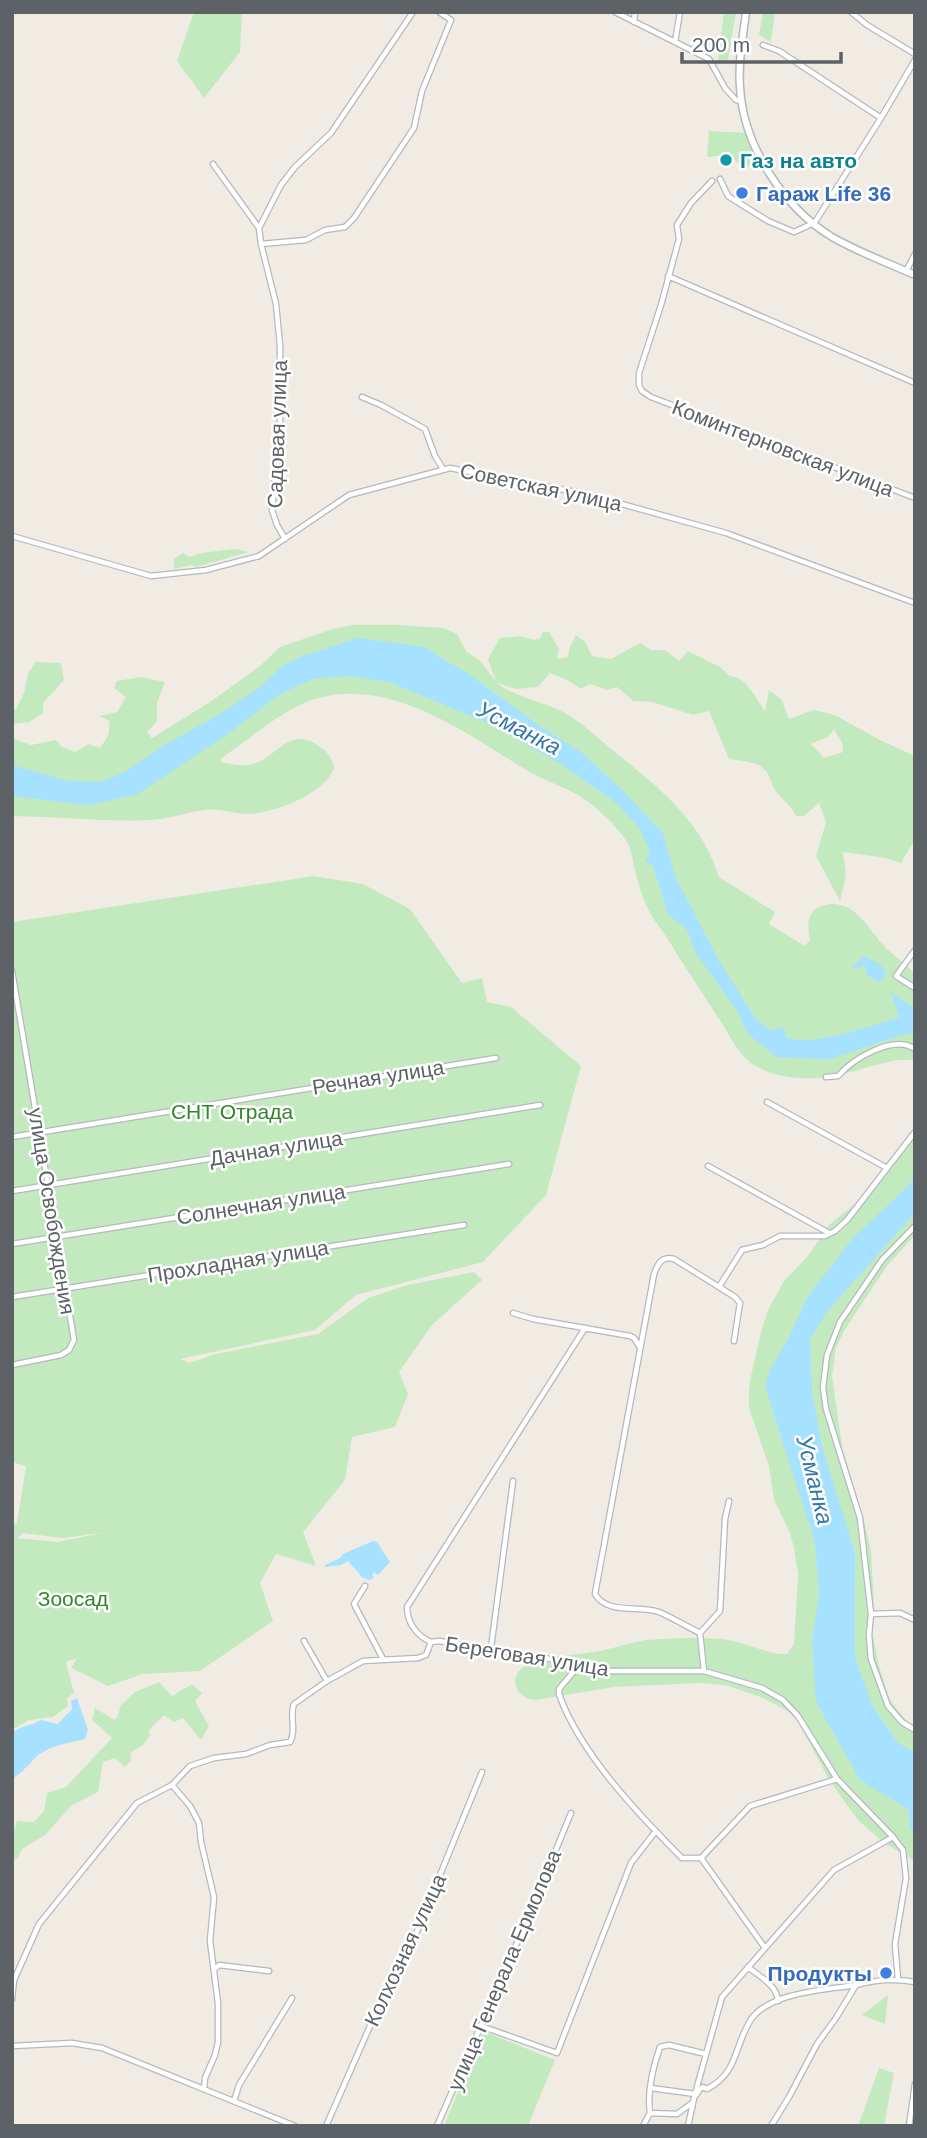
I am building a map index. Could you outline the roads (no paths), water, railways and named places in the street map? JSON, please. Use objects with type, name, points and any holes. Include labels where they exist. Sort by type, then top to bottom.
[{"type":"street","points":[[259,228],[281,185],[295,167],[331,133],[413,12]]},
{"type":"street","points":[[261,244],[306,240],[325,230],[345,227],[354,218],[414,128],[422,91],[452,20],[439,12]]},
{"type":"street","points":[[615,12],[709,59],[725,88],[736,100],[741,101]]},
{"type":"street","points":[[634,22],[635,12]]},
{"type":"street","points":[[675,42],[680,12]]},
{"type":"street","points":[[746,12],[739,84],[741,101],[750,133],[783,192],[814,223],[833,237],[915,275]]},
{"type":"street","points":[[851,12],[915,54]]},
{"type":"street","points":[[763,45],[779,51],[881,118]]},
{"type":"street","points":[[720,179],[729,196],[768,221],[794,232],[814,223],[915,60]]},
{"type":"street","name":"Садовая улица","points":[[214,164],[259,228],[276,304],[280,345],[280,425],[272,510],[285,539]]},
{"type":"street","points":[[712,181],[691,203],[677,225],[679,239],[668,276],[915,383]]},
{"type":"street","points":[[906,271],[915,254]]},
{"type":"street","name":"Коминтерновская улица","points":[[668,276],[639,373],[642,391],[651,397],[915,498]]},
{"type":"street","points":[[362,397],[425,429],[443,469]]},
{"type":"street","name":"Советская улица","points":[[12,536],[151,576],[206,570],[259,556],[349,495],[450,468],[586,494],[726,533],[915,603]]},
{"type":"street","points":[[915,950],[896,976],[915,988]]},
{"type":"street","name":"улица Освобождения","points":[[12,971],[74,1340],[69,1350],[61,1355],[12,1365]]},
{"type":"street","points":[[826,1077],[838,1076],[863,1056],[886,1047],[898,1044],[909,1045],[915,1049]]},
{"type":"street","name":"Речная улица","points":[[12,1137],[496,1058]]},
{"type":"street","points":[[767,1102],[887,1168]]},
{"type":"street","name":"Дачная улица","points":[[12,1191],[541,1105]]},
{"type":"street","points":[[719,1287],[747,1247],[763,1245],[780,1236],[825,1236],[847,1220],[915,1132]]},
{"type":"street","name":"Солнечная улица","points":[[12,1244],[509,1164]]},
{"type":"street","points":[[708,1166],[830,1233]]},
{"type":"street","name":"Прохладная улица","points":[[12,1297],[464,1224]]},
{"type":"street","points":[[915,1226],[882,1260],[840,1322],[827,1355],[823,1387],[826,1409],[860,1518],[871,1614],[871,1659],[888,1706],[915,1730]]},
{"type":"street","points":[[700,1633],[656,1611],[606,1604],[599,1601],[595,1594],[654,1274],[662,1259],[674,1259],[735,1297],[740,1303],[734,1341]]},
{"type":"street","points":[[513,1313],[630,1336],[640,1348]]},
{"type":"street","points":[[431,1642],[420,1637],[407,1614],[407,1607],[585,1328]]},
{"type":"street","points":[[491,1648],[513,1481]]},
{"type":"street","points":[[704,1671],[700,1633],[720,1611],[725,1519],[729,1501]]},
{"type":"street","points":[[365,1586],[354,1604],[383,1659]]},
{"type":"street","points":[[871,1614],[900,1613],[915,1620]]},
{"type":"street","points":[[12,1999],[14,1980],[39,1924],[137,1803],[172,1785],[190,1766],[214,1758],[246,1754],[271,1745],[290,1742],[294,1734],[294,1704],[327,1681],[304,1641]]},
{"type":"street","name":"Береговая улица","points":[[327,1681],[363,1661],[418,1658],[426,1655],[431,1642],[439,1641],[581,1664],[602,1671],[704,1671],[762,1688],[783,1700],[798,1716],[837,1779],[903,1850],[906,1878],[895,1944],[898,1979]]},
{"type":"street","points":[[581,1664],[559,1689],[562,1703],[581,1740],[655,1832],[682,1858],[701,1858],[750,1806],[837,1779]]},
{"type":"street","name":"Колхозная улица","points":[[326,2126],[393,1974],[411,1946],[482,1772]]},
{"type":"street","points":[[172,1785],[190,1806],[199,1823],[214,1897],[211,1941],[218,2003],[218,2042],[205,2078],[204,2089]]},
{"type":"street","name":"улица Генерала Ермолова","points":[[437,2126],[571,1813]]},
{"type":"street","points":[[481,2026],[556,2053],[631,1863],[655,1832]]},
{"type":"street","points":[[688,2126],[722,1997],[834,1870],[893,1837]]},
{"type":"street","points":[[701,1858],[765,1948]]},
{"type":"street","points":[[214,1971],[219,1965],[270,1971]]},
{"type":"street","points":[[748,1967],[774,1988],[778,2001]]},
{"type":"street","points":[[650,2113],[677,2114],[692,2104],[700,2089],[717,2084],[726,2075],[750,2020],[762,2009],[778,2001],[804,1993],[875,1980],[898,1979],[915,1982]]},
{"type":"street","points":[[771,2126],[817,2044],[856,1985]]},
{"type":"street","points":[[234,2101],[239,2085],[292,1998]]},
{"type":"street","points":[[12,2046],[72,2043],[102,2048],[295,2126]]},
{"type":"street","points":[[643,2126],[650,2113],[655,2061],[660,2047],[668,2045],[706,2054]]},
{"type":"street","points":[[909,2126],[915,2084]]},
{"type":"street","points":[[651,2088],[695,2094]]},
{"type":"water","points":[[359,638],[424,647],[470,675],[582,753],[621,789],[663,833],[675,876],[719,961],[756,1019],[770,1031],[780,1027],[786,1030],[785,1037],[810,1040],[842,1034],[900,1017],[890,992],[915,1008],[915,1036],[908,1033],[830,1059],[776,1057],[747,1033],[739,1014],[694,950],[687,930],[668,914],[653,866],[645,860],[650,852],[639,827],[615,802],[561,764],[490,724],[389,682],[349,676],[313,679],[278,695],[232,731],[136,795],[88,805],[12,796],[12,765],[68,781],[100,782],[127,771],[161,747],[225,711],[261,686],[282,666],[305,655]]},
{"type":"water","points":[[864,956],[881,965],[886,974],[879,982],[867,975],[864,964],[857,970],[853,967]]},
{"type":"water","name":"Усманка","points":[[915,1176],[915,1213],[826,1313],[810,1339],[812,1393],[822,1446],[855,1553],[855,1657],[872,1705],[898,1743],[915,1753],[915,1832],[910,1829],[909,1810],[860,1780],[816,1702],[812,1642],[819,1595],[815,1542],[765,1387],[770,1369],[785,1345],[808,1296],[852,1239],[908,1186]]},
{"type":"water","points":[[373,1541],[377,1542],[390,1562],[378,1575],[374,1572],[374,1577],[370,1580],[363,1578],[348,1561],[341,1565],[325,1567],[343,1554]]},
{"type":"water","points":[[77,1698],[88,1730],[85,1739],[42,1752],[12,1779],[12,1733],[41,1720],[58,1724],[72,1709],[71,1701]]},
{"type":"place","name":"Газ на авто","points":[[726,160]]},
{"type":"place","name":"Гараж Life 36","points":[[742,193]]},
{"type":"place","name":"Продукты","points":[[886,1973]]},
{"type":"park label","name":"СНТ Отрада","points":[[232,1111]]},
{"type":"park label","name":"Зоосад","points":[[73,1598]]}]
